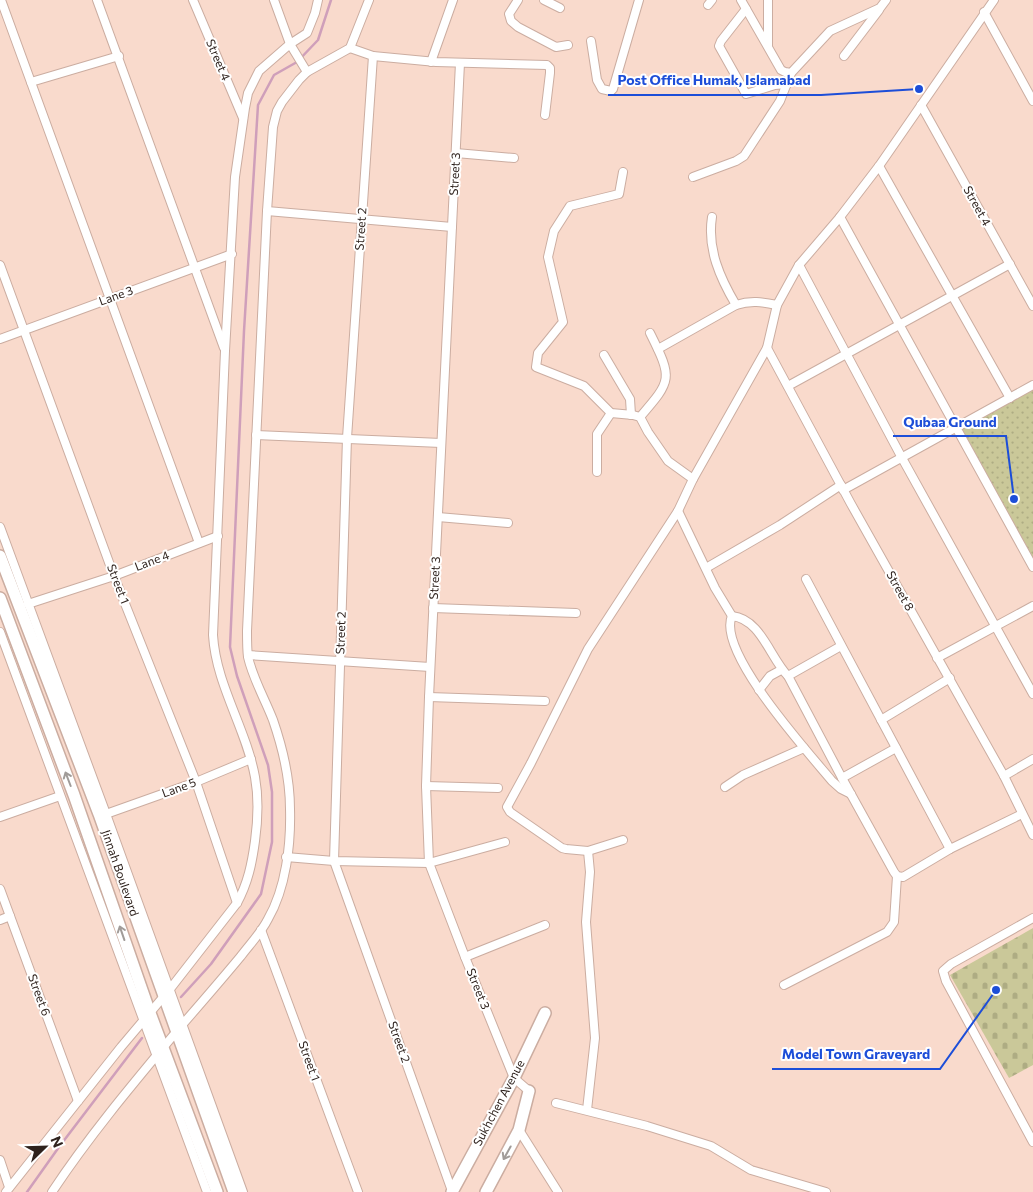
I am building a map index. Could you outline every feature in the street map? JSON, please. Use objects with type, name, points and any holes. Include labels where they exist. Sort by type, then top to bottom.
[{"type":"street","points":[[1,0],[199,543]]},
{"type":"street","points":[[97,0],[225,351]]},
{"type":"street","name":"Street 4","points":[[193,0],[244,119]]},
{"type":"street","points":[[274,0],[290,44],[306,69]]},
{"type":"street","points":[[8,1189],[167,993],[237,903],[244,891],[249,875],[258,818],[258,801],[251,759],[224,686],[214,649],[225,351],[235,177],[248,93],[259,71],[290,44],[307,33],[318,0]]},
{"type":"street","points":[[52,1192],[91,1138],[261,930],[269,918],[279,893],[286,857],[290,811],[286,766],[274,722],[252,673],[248,655],[247,631],[267,211],[273,127],[277,111],[282,102],[306,69],[350,48],[369,0]]},
{"type":"street","points":[[431,62],[453,0]]},
{"type":"street","points":[[518,0],[509,14],[511,21],[518,27],[556,48],[568,45]]},
{"type":"street","points":[[544,0],[560,8]]},
{"type":"street","points":[[591,41],[597,80],[602,89],[611,91],[614,89],[638,0]]},
{"type":"street","points":[[741,0],[782,70],[791,73]]},
{"type":"street","points":[[768,0],[768,47]]},
{"type":"street","points":[[844,56],[886,0]]},
{"type":"street","points":[[622,840],[588,851],[562,848],[510,812],[507,807],[532,763],[588,649],[678,511],[693,479],[767,348],[777,305],[799,265],[840,217],[879,166],[994,0]]},
{"type":"street","points":[[692,177],[736,161],[744,156],[780,101],[791,73],[830,31],[880,8]]},
{"type":"street","points":[[746,9],[719,46],[746,94],[775,85],[787,84]]},
{"type":"street","points":[[984,12],[1033,101]]},
{"type":"street","points":[[350,48],[373,56],[431,62],[547,65],[550,68],[550,73],[545,115]]},
{"type":"street","points":[[31,82],[119,56]]},
{"type":"street","name":"Street 2","points":[[373,56],[347,438],[334,861],[452,1192]]},
{"type":"street","name":"Street 3","points":[[460,63],[428,697],[426,786],[430,863],[464,957],[514,1078]]},
{"type":"street","name":"Street 4","points":[[921,105],[1033,306]]},
{"type":"street","points":[[456,153],[514,158]]},
{"type":"street","points":[[879,166],[1010,398]]},
{"type":"street","points":[[623,172],[619,194],[570,206],[554,231],[548,257],[563,322],[538,354],[536,366],[584,386],[611,413],[640,417],[668,461],[693,479]]},
{"type":"street","points":[[267,211],[452,226]]},
{"type":"street","points":[[712,217],[710,231],[712,248],[725,286],[736,305]]},
{"type":"street","points":[[840,217],[1033,567]]},
{"type":"street","name":"Lane 3","points":[[0,339],[232,254]]},
{"type":"street","points":[[788,386],[1010,264]]},
{"type":"street","name":"Street 1","points":[[0,265],[114,576],[196,782],[237,903]]},
{"type":"street","points":[[799,265],[902,458],[997,626],[1033,694]]},
{"type":"street","points":[[658,349],[736,305],[757,301],[777,305]]},
{"type":"street","points":[[640,417],[659,394],[666,378],[658,349],[650,333]]},
{"type":"street","name":"Street 8","points":[[767,348],[842,488],[1004,776],[1033,835]]},
{"type":"street","points":[[604,355],[630,399],[631,415]]},
{"type":"street","points":[[706,568],[842,488],[902,458],[1033,386]]},
{"type":"street","points":[[597,472],[597,434],[611,413]]},
{"type":"street","points":[[256,435],[441,443]]},
{"type":"street","points":[[678,511],[718,594],[732,616]]},
{"type":"street","points":[[438,517],[508,523]]},
{"type":"street","points":[[0,528],[67,720],[106,814],[167,993]]},
{"type":"street","name":"Lane 4","points":[[28,604],[114,576],[218,536]]},
{"type":"street","name":"Jinnah Boulevard","points":[[0,556],[67,720],[99,814],[180,1028],[234,1192]]},
{"type":"street","points":[[806,579],[840,646],[950,849]]},
{"type":"street","name":"Jinnah Boulevard","points":[[0,598],[74,795],[147,1017],[217,1192]]},
{"type":"street","points":[[938,658],[1033,606]]},
{"type":"street","points":[[433,608],[576,613]]},
{"type":"street","points":[[732,616],[740,616],[756,630],[770,648],[781,670],[788,676],[897,876],[894,922],[887,932],[784,985]]},
{"type":"street","points":[[732,616],[729,622],[731,638],[742,662],[759,690],[832,781],[841,790],[851,794]]},
{"type":"street","points":[[0,632],[60,796],[147,1017]]},
{"type":"street","points":[[788,676],[840,646]]},
{"type":"street","points":[[248,655],[430,667]]},
{"type":"street","points":[[759,690],[770,676],[781,670]]},
{"type":"street","points":[[881,720],[950,678]]},
{"type":"street","points":[[428,697],[546,701]]},
{"type":"street","points":[[37,732],[48,728]]},
{"type":"street","points":[[725,787],[743,774],[804,748]]},
{"type":"street","points":[[842,778],[896,748]]},
{"type":"street","name":"Lane 5","points":[[106,814],[196,782],[251,759]]},
{"type":"street","points":[[1004,776],[1033,759]]},
{"type":"street","points":[[426,786],[498,788]]},
{"type":"street","points":[[0,817],[60,796]]},
{"type":"street","points":[[897,876],[903,877],[950,849],[1022,814]]},
{"type":"street","points":[[286,857],[334,861],[430,863],[504,842]]},
{"type":"street","points":[[587,1110],[595,1038],[586,922],[590,872],[588,851]]},
{"type":"street","name":"Street 6","points":[[0,889],[78,1101]]},
{"type":"street","points":[[0,920],[10,916]]},
{"type":"street","points":[[1033,918],[951,964],[943,971],[946,980],[1033,1142]]},
{"type":"street","points":[[464,957],[545,925]]},
{"type":"street","name":"Street 1","points":[[261,930],[358,1192]]},
{"type":"street","name":"Sukhchen Avenue","points":[[452,1192],[514,1078],[545,1013]]},
{"type":"street","points":[[180,1028],[244,1192]]},
{"type":"street","points":[[160,1052],[207,1192]]},
{"type":"street","points":[[514,1078],[528,1091]]},
{"type":"street","name":"Sukhchen Avenue","points":[[486,1192],[520,1130],[528,1091]]},
{"type":"street","points":[[556,1103],[647,1126],[711,1146],[751,1170],[826,1192]]},
{"type":"street","points":[[520,1130],[558,1192]]},
{"type":"street","points":[[0,1160],[8,1189]]},
{"type":"green space","points":[[1033,388],[1033,566],[957,432]]},
{"type":"green space","points":[[1033,928],[1033,1065],[1009,1078],[950,975]]},
{"type":"waterway","points":[[181,997],[211,964],[261,894],[272,842],[272,792],[268,765],[237,676],[230,647],[244,331],[258,105],[274,75],[297,62],[318,40],[331,0]]},
{"type":"waterway","points":[[27,1192],[142,1038]]},
{"type":"place","name":"Post Office Humak, Islamabad","points":[[919,89]]},
{"type":"place","name":"Qubaa Ground","points":[[1014,499]]},
{"type":"place","name":"Model Town Graveyard","points":[[996,990]]}]
